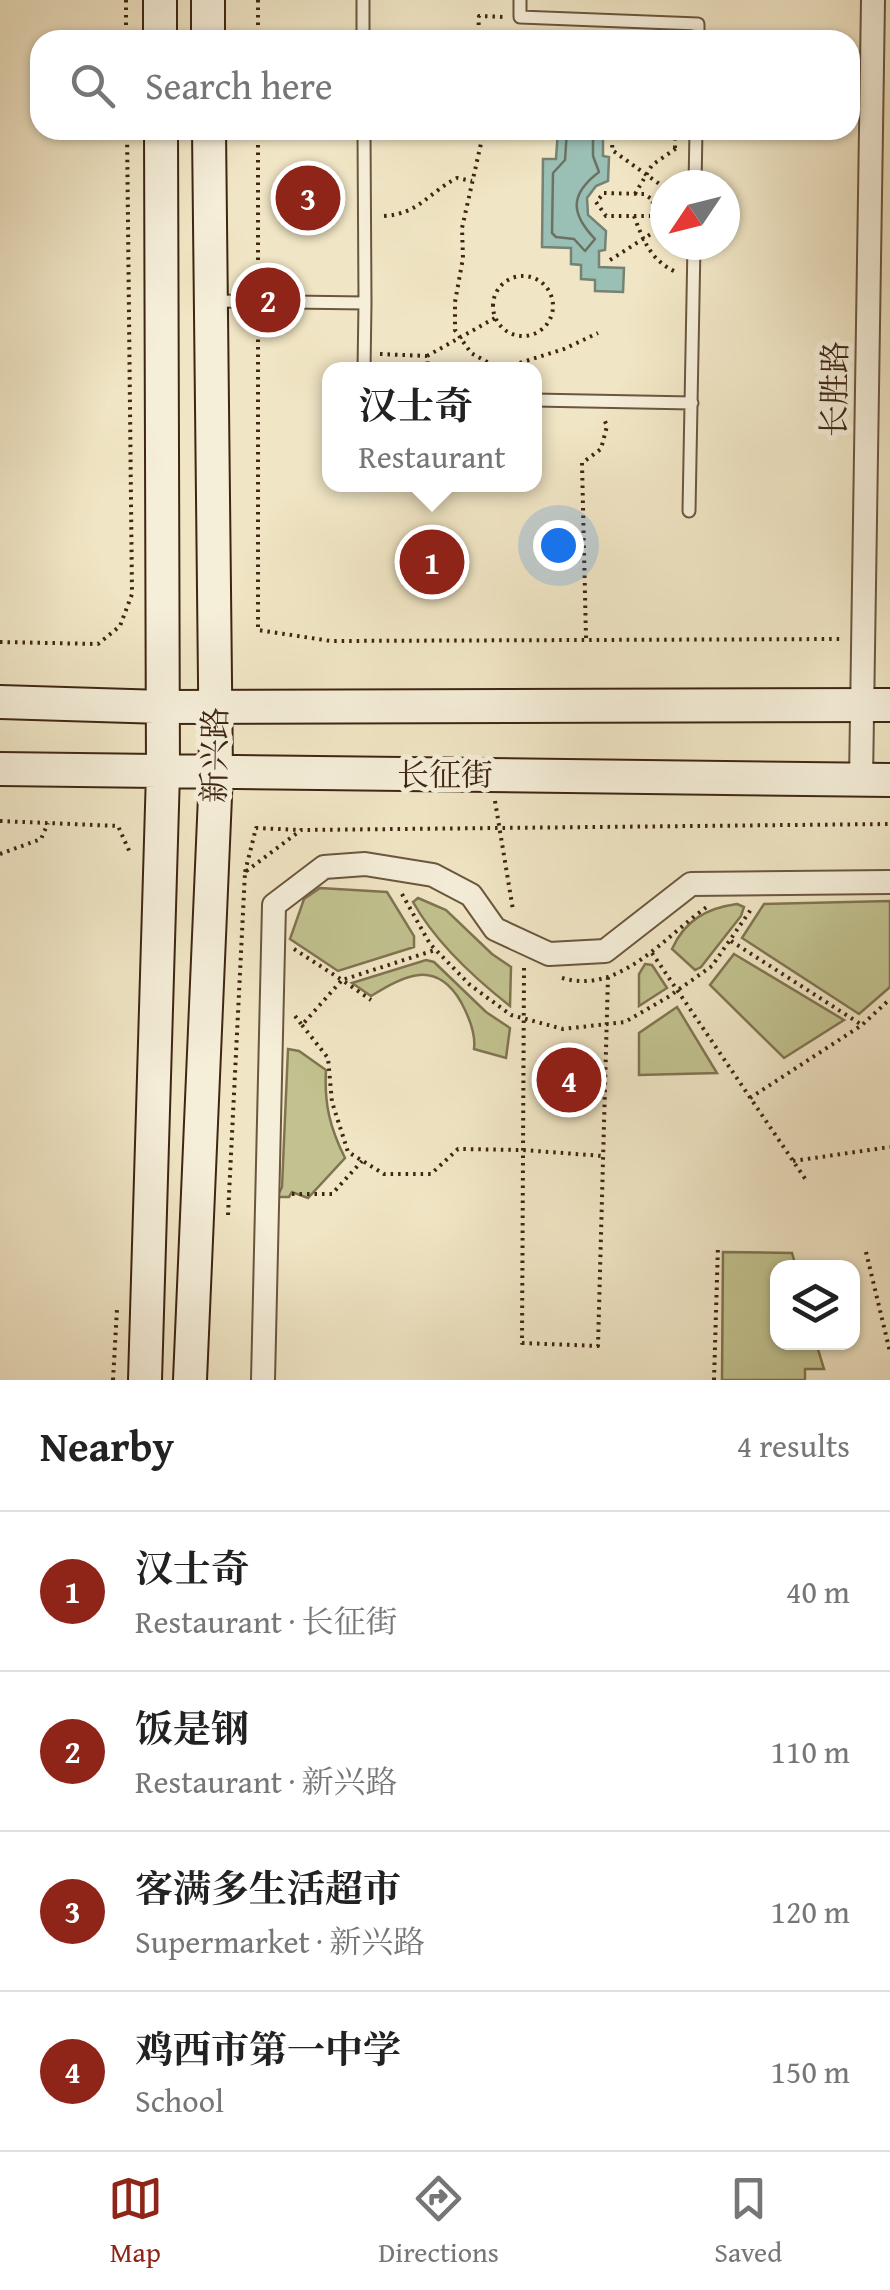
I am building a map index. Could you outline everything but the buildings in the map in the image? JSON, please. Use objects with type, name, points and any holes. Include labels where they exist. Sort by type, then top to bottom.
[{"type":"main road","points":[[160,0],[160,30]]},
{"type":"main road","points":[[208,0],[208,30]]},
{"type":"main road","name":"新兴路","points":[[145,1380],[164,706],[160,140]]},
{"type":"main road","name":"新兴路","points":[[190,1380],[216,774],[209,140]]},
{"type":"main road","points":[[0,702],[164,706],[876,705]]},
{"type":"main road","name":"长征街","points":[[0,769],[876,780]]},
{"type":"street","name":"长胜路","points":[[873,0],[862,639],[876,705],[876,780]]},
{"type":"street","points":[[262,1380],[274,905],[324,867],[365,864],[433,875],[471,894],[495,929],[549,954],[605,951],[691,884],[890,882]]},
{"type":"lane","points":[[363,0],[364,30]]},
{"type":"lane","points":[[520,0],[520,17],[698,24],[698,30]]},
{"type":"lane","points":[[364,140],[364,362]]},
{"type":"lane","points":[[696,140],[696,170]]},
{"type":"lane","points":[[689,510],[694,260]]},
{"type":"lane","points":[[211,302],[364,303]]},
{"type":"lane","points":[[542,400],[692,403]]},
{"type":"path","points":[[126,0],[126,30]]},
{"type":"path","points":[[258,0],[258,30]]},
{"type":"path","points":[[478,30],[479,16],[520,17]]},
{"type":"path","points":[[0,642],[98,644],[120,626],[132,594],[127,140]]},
{"type":"path","points":[[258,140],[258,284]]},
{"type":"path","points":[[482,140],[462,228],[463,258],[455,302],[455,330],[471,353],[487,362]]},
{"type":"path","points":[[612,140],[612,150],[650,177]]},
{"type":"path","points":[[675,140],[675,148]]},
{"type":"path","points":[[635,194],[652,164],[689,140]]},
{"type":"path","points":[[364,216],[396,215],[423,205],[442,186],[457,178],[472,181]]},
{"type":"path","points":[[604,193],[644,194],[653,200],[652,216],[634,216],[606,216],[596,202],[604,193]]},
{"type":"path","points":[[634,216],[646,247],[664,267],[694,280]]},
{"type":"path","points":[[610,260],[650,234]]},
{"type":"path","points":[[522,276],[541,282],[552,299],[550,318],[536,333],[507,332],[495,318],[494,298],[498,289],[513,278],[522,276]]},
{"type":"path","points":[[258,303],[258,630],[331,640],[862,639]]},
{"type":"path","points":[[365,353],[427,356],[495,318]]},
{"type":"path","points":[[527,362],[598,333]]},
{"type":"path","points":[[427,356],[427,362]]},
{"type":"path","points":[[586,640],[582,463],[602,449],[608,426],[596,401]]},
{"type":"path","points":[[492,773],[514,914]]},
{"type":"path","points":[[0,821],[118,826],[133,864]]},
{"type":"path","points":[[0,854],[42,839],[48,823]]},
{"type":"path","points":[[227,1224],[245,872],[256,828],[890,824]]},
{"type":"path","points":[[245,872],[301,830]]},
{"type":"path","points":[[729,940],[862,1025]]},
{"type":"path","points":[[285,942],[370,1000]]},
{"type":"path","points":[[302,1025],[342,980],[435,950]]},
{"type":"path","points":[[652,953],[806,1180]]},
{"type":"path","points":[[524,967],[522,1342],[598,1346],[608,976]]},
{"type":"path","points":[[750,1098],[862,1025],[890,1000]]},
{"type":"path","points":[[287,1028],[288,1009],[328,1058],[332,1102],[348,1152],[384,1174],[431,1174],[458,1149],[603,1156]]},
{"type":"path","points":[[793,1161],[890,1147]]},
{"type":"path","points":[[276,1194],[332,1194],[362,1161]]},
{"type":"path","points":[[714,1380],[718,1245]]},
{"type":"path","points":[[866,1252],[890,1352]]},
{"type":"path","points":[[114,1380],[117,1302]]},
{"type":"green space","points":[[320,888],[387,892],[414,936],[414,947],[338,971],[290,939],[304,899]]},
{"type":"green space","points":[[418,898],[446,910],[511,967],[510,1006],[444,945],[413,902]]},
{"type":"green space","points":[[890,901],[890,987],[859,1014],[742,938],[764,904]]},
{"type":"green space","points":[[737,904],[744,907],[741,916],[701,967],[695,970],[672,949],[683,930],[698,917]]},
{"type":"green space","points":[[734,954],[844,1020],[784,1058],[710,985]]},
{"type":"green space","points":[[426,960],[434,962],[486,1012],[510,1028],[506,1058],[474,1049],[473,1031],[464,1007],[441,980],[431,976],[408,977],[371,996],[352,983]]},
{"type":"green space","points":[[645,964],[652,965],[667,988],[639,1006],[639,974]]},
{"type":"green space","points":[[677,1007],[717,1073],[639,1075],[639,1033]]},
{"type":"green space","points":[[288,1049],[299,1051],[326,1070],[329,1116],[345,1158],[308,1198],[292,1192],[289,1197],[277,1197],[282,1187]]},
{"type":"green space","points":[[723,1252],[792,1253],[794,1260],[770,1260],[770,1350],[818,1350],[824,1369],[805,1369],[805,1380],[722,1380]]},
{"type":"water","points":[[557,140],[603,140],[603,156],[609,157],[608,181],[596,186],[587,198],[588,215],[606,231],[605,250],[599,251],[599,267],[624,268],[623,292],[595,291],[595,280],[581,279],[581,265],[571,264],[571,248],[542,247],[543,159],[556,159]]},
{"type":"place","name":"客满多生活超市","points":[[308,198]]},
{"type":"place","name":"饭是钢","points":[[268,300]]},
{"type":"place","name":"汉士奇","points":[[432,562]]},
{"type":"place","name":"鸡西市第一中学","points":[[569,1080]]}]
